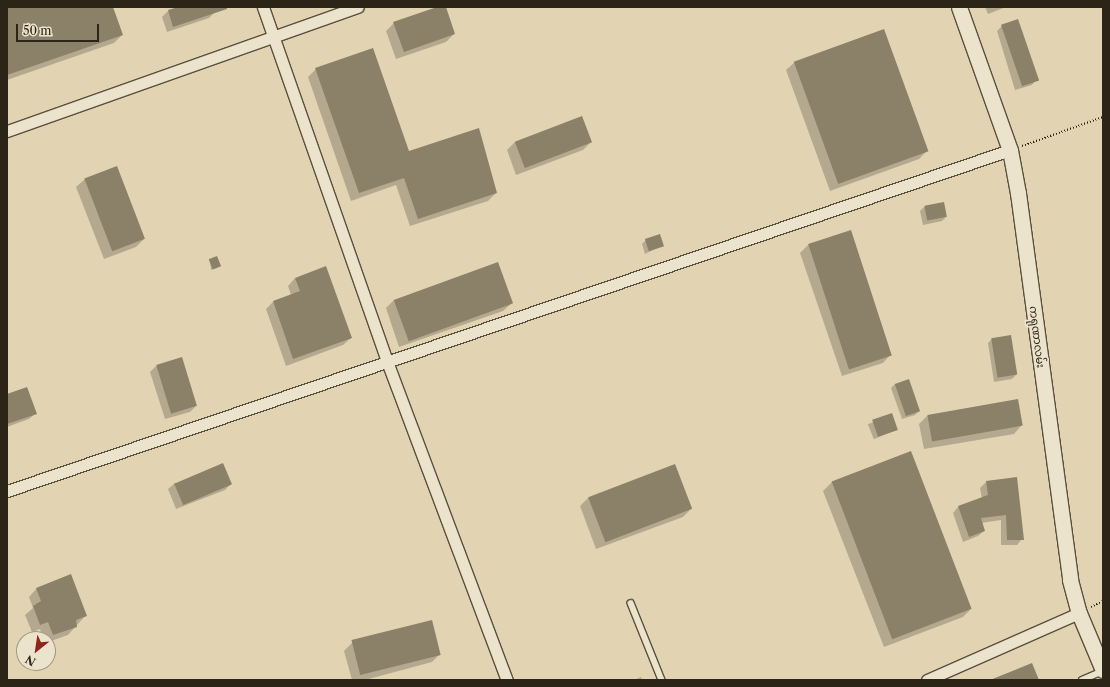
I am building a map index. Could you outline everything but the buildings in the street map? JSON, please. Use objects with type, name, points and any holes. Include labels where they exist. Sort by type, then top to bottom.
[{"type":"street","points":[[263,7],[388,364],[507,680]]},
{"type":"street","points":[[7,131],[273,35],[358,7]]},
{"type":"street","name":"ကရုဏာလမ်း","points":[[959,7],[1010,150],[1019,201],[1056,492],[1070,580],[1079,614],[1103,670]]},
{"type":"street","points":[[7,491],[388,364],[1010,150]]},
{"type":"street","points":[[927,680],[1079,614]]},
{"type":"lane","points":[[631,603],[662,680]]},
{"type":"lane","points":[[1082,680],[1103,670]]},
{"type":"path","points":[[1010,150],[1103,117]]}]
